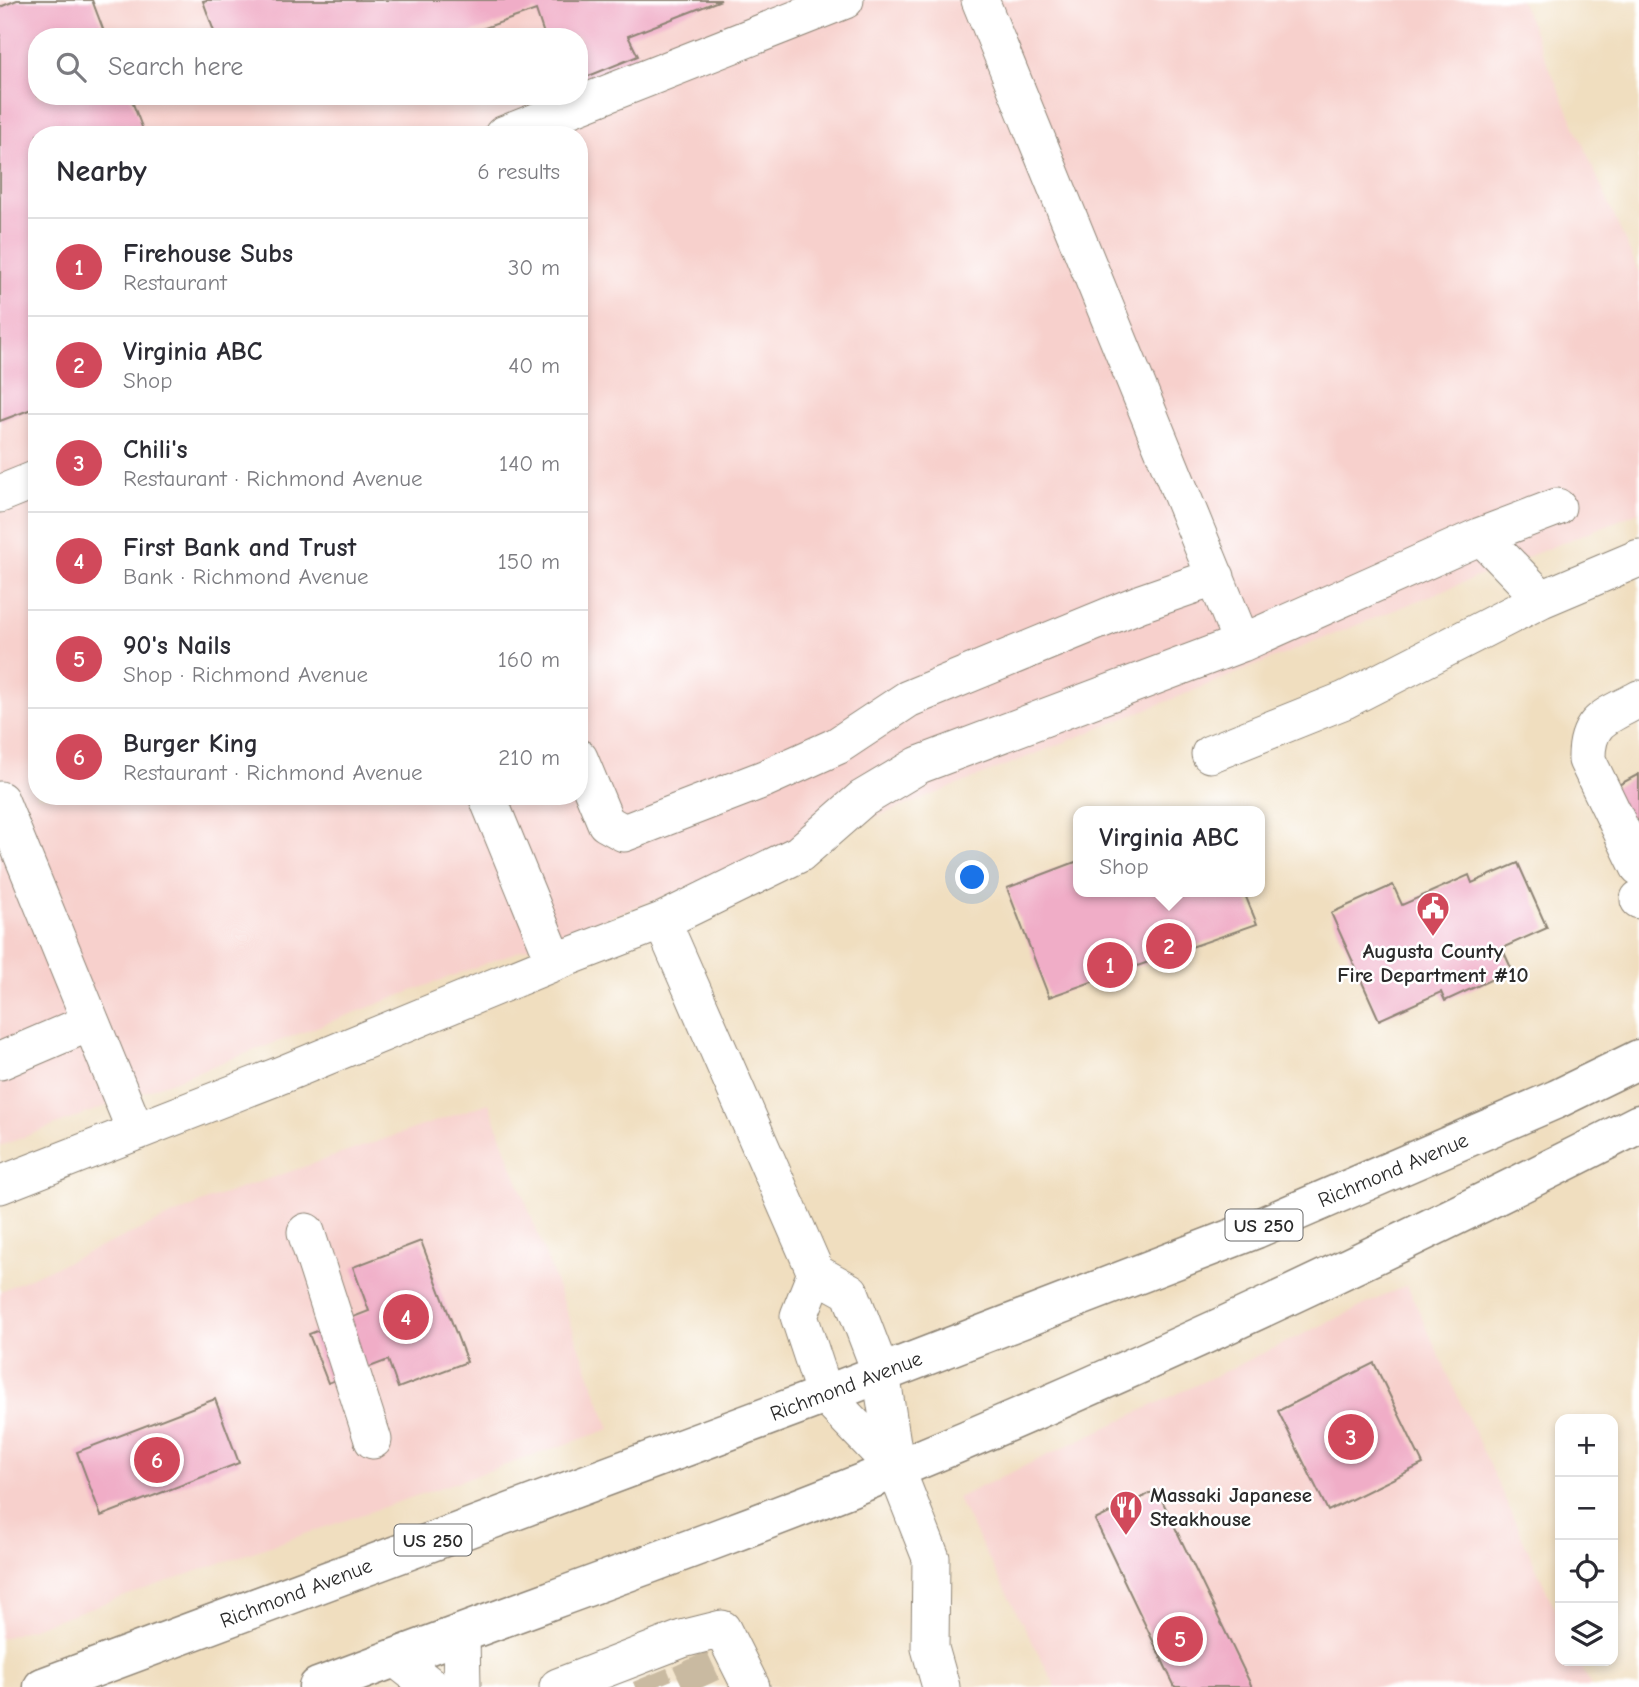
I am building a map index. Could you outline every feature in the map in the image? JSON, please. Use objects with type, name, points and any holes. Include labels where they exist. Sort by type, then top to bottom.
[{"type":"main road","name":"Richmond Avenue","points":[[43,1687],[825,1395],[1256,1228],[1557,1099],[1639,1059]]},
{"type":"main road","points":[[318,1687],[896,1469],[1084,1390],[1282,1301],[1639,1125]]},
{"type":"lane","points":[[588,101],[845,0]]},
{"type":"lane","points":[[980,0],[1242,643]]},
{"type":"lane","points":[[526,126],[579,105]]},
{"type":"lane","points":[[0,494],[28,483]]},
{"type":"lane","points":[[0,1185],[662,921],[799,854],[862,799],[909,770],[1242,643],[1481,536],[1557,507]]},
{"type":"lane","points":[[1481,536],[1542,599]]},
{"type":"lane","points":[[1210,754],[1345,700],[1542,599],[1639,558]]},
{"type":"lane","points":[[588,780],[606,823],[624,833],[765,779],[837,746],[908,699],[1141,603],[1216,576]]},
{"type":"lane","points":[[1639,699],[1596,723],[1589,734],[1587,747],[1587,760],[1639,867]]},
{"type":"lane","points":[[0,800],[136,1132]]},
{"type":"lane","points":[[492,805],[555,962]]},
{"type":"lane","points":[[662,921],[816,1273],[850,1292],[881,1373],[896,1469],[931,1558],[930,1647],[941,1687]]},
{"type":"lane","points":[[0,1060],[91,1022]]},
{"type":"lane","points":[[306,1231],[373,1440]]},
{"type":"lane","points":[[816,1273],[799,1317],[825,1395],[896,1469]]},
{"type":"lane","points":[[558,1687],[601,1679],[646,1665],[686,1649],[722,1629],[751,1687]]},
{"type":"lane","points":[[461,1635],[462,1687]]},
{"type":"lane","points":[[395,1658],[432,1687]]},
{"type":"shaded area","points":[[0,0],[1520,0],[1639,273],[1639,512],[915,802],[0,1146]]},
{"type":"shaded area","points":[[489,1103],[610,1429],[0,1639],[0,1291],[210,1199]]},
{"type":"shaded area","points":[[1407,1285],[1555,1609],[1555,1666],[1581,1666],[1591,1687],[1056,1687],[957,1498]]},
{"type":"building","points":[[17,0],[92,0],[103,28],[28,28],[28,105],[133,105],[142,126],[28,126],[28,410],[0,421],[0,7]]},
{"type":"building","points":[[721,0],[628,36],[638,56],[588,76],[588,28],[542,28],[536,10],[485,28],[213,28],[203,1]]},
{"type":"building","points":[[1639,774],[1639,843],[1611,789]]},
{"type":"building","points":[[1073,863],[1073,897],[1246,897],[1257,924],[1049,997],[1007,888]]},
{"type":"building","name":"Augusta County Fire Department #10","points":[[1518,863],[1547,928],[1502,948],[1512,970],[1445,1001],[1441,992],[1379,1020],[1331,913],[1393,885],[1402,905],[1469,875],[1472,883]]},
{"type":"building","points":[[421,1241],[467,1362],[398,1388],[388,1360],[328,1383],[309,1334],[369,1311],[353,1267]]},
{"type":"building","points":[[1374,1363],[1423,1464],[1328,1511],[1278,1411]]},
{"type":"building","points":[[215,1399],[239,1463],[101,1516],[77,1452]]},
{"type":"building","points":[[1157,1490],[1252,1687],[1175,1687],[1095,1520]]},
{"type":"tunnel","points":[[690,1659],[703,1687]]},
{"type":"tunnel","points":[[650,1675],[655,1687]]},
{"type":"place","name":"Augusta County Fire Department #10","points":[[1433,938]]},
{"type":"place","name":"Virginia ABC","points":[[1169,946]]},
{"type":"place","name":"Firehouse Subs","points":[[1110,965]]},
{"type":"place","name":"First Bank and Trust","points":[[406,1317]]},
{"type":"place","name":"Chili's","points":[[1351,1437]]},
{"type":"place","name":"Burger King","points":[[157,1460]]},
{"type":"place","name":"Massaki Japanese Steakhouse","points":[[1126,1537]]},
{"type":"place","name":"90's Nails","points":[[1180,1639]]}]
